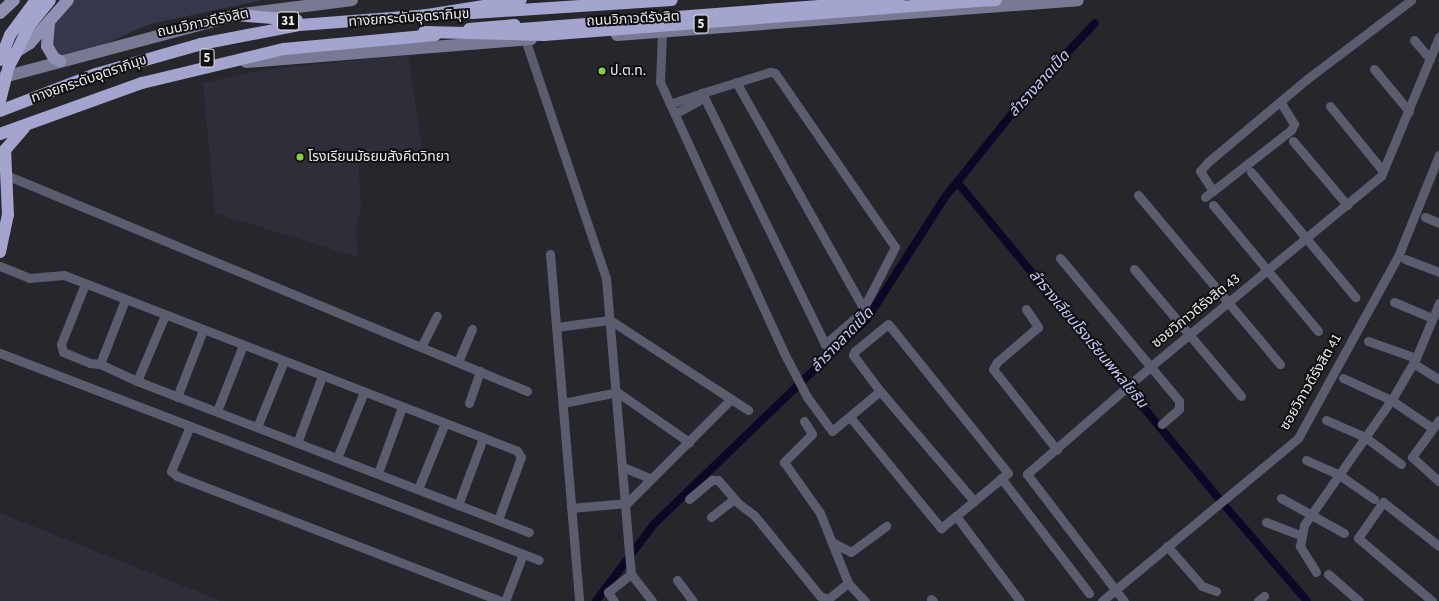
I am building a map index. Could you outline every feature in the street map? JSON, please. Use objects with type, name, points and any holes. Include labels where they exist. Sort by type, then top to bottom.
[{"type":"highway","points":[[0,60],[10,35],[36,0]]},
{"type":"highway","points":[[0,101],[9,66],[29,26],[50,0]]},
{"type":"highway","name":"5","points":[[421,16],[521,0]]},
{"type":"highway","name":"ถนนวิภาวดีรังสิต","points":[[0,104],[102,64],[158,46],[297,20],[588,0]]},
{"type":"highway","name":"ทางยกระดับอุตราภิมุข","points":[[0,111],[96,74],[201,44],[300,26],[421,16],[672,0]]},
{"type":"highway","name":"ทางยกระดับอุตราภิมุข","points":[[0,128],[99,90],[208,58],[304,41],[833,0]]},
{"type":"highway","name":"ถนนวิภาวดีรังสิต","points":[[0,134],[34,120],[142,83],[284,49],[544,27],[899,0]]},
{"type":"highway","name":"5","points":[[424,32],[544,36],[996,0]]},
{"type":"highway","points":[[236,16],[297,20]]},
{"type":"highway","points":[[510,41],[544,27]]},
{"type":"highway","points":[[0,252],[8,215],[5,150],[9,142],[34,120]]},
{"type":"main road","points":[[0,14],[14,0]]},
{"type":"main road","points":[[0,46],[9,55],[22,51],[68,0]]},
{"type":"main road","name":"ถนนวิภาวดีรังสิต","points":[[0,78],[236,16],[352,0]]},
{"type":"main road","name":"ถนนวิภาวดีรังสิต","points":[[214,65],[525,39],[662,33],[1078,0]]},
{"type":"main road","points":[[50,20],[47,46],[54,58],[60,61]]},
{"type":"street","points":[[1213,191],[1202,176],[1201,169],[1280,102],[1411,0]]},
{"type":"street","points":[[662,33],[660,82],[783,351],[819,415],[832,431],[880,391]]},
{"type":"street","name":"ซอยวิภาวดีรังสิต 43","points":[[1115,590],[1027,474],[1057,450],[1150,366],[1381,176],[1439,37]]},
{"type":"street","points":[[525,39],[606,278],[627,503],[631,574],[652,601]]},
{"type":"street","points":[[1414,40],[1430,59]]},
{"type":"street","points":[[1374,69],[1409,110]]},
{"type":"street","points":[[670,104],[702,93],[736,82],[775,73],[895,247],[864,307],[853,321],[825,344],[702,93]]},
{"type":"street","points":[[736,82],[864,307]]},
{"type":"street","points":[[675,114],[698,101],[702,93]]},
{"type":"street","points":[[1205,197],[1291,130],[1294,124],[1280,102]]},
{"type":"street","points":[[1330,106],[1384,171]]},
{"type":"street","points":[[1293,141],[1346,205]]},
{"type":"street","name":"ซอยวิภาวดีรังสิต 41","points":[[1102,601],[1298,438],[1399,254],[1439,155]]},
{"type":"street","points":[[1251,172],[1307,237],[1355,298]]},
{"type":"street","points":[[6,175],[527,391]]},
{"type":"street","points":[[1138,195],[1280,364]]},
{"type":"street","points":[[1212,206],[1318,331]]},
{"type":"street","points":[[1425,217],[1439,223]]},
{"type":"street","points":[[550,254],[579,601]]},
{"type":"street","points":[[1060,258],[1179,401],[1179,409],[1162,424]]},
{"type":"street","points":[[1405,259],[1439,272]]},
{"type":"street","points":[[0,266],[29,278],[64,275],[125,300],[517,451],[521,457],[498,520]]},
{"type":"street","points":[[1134,269],[1188,335],[1241,396]]},
{"type":"street","points":[[85,284],[61,348],[63,352],[90,363],[100,364],[137,381],[529,532]]},
{"type":"street","points":[[100,364],[125,300]]},
{"type":"street","points":[[1394,302],[1432,320],[1439,327]]},
{"type":"street","points":[[1316,572],[1302,553],[1300,535],[1312,513],[1391,400],[1415,360],[1439,303]]},
{"type":"street","points":[[1026,309],[1038,327],[993,366],[993,369],[1057,450]]},
{"type":"street","points":[[137,381],[164,315]]},
{"type":"street","points":[[421,347],[437,316]]},
{"type":"street","points":[[556,327],[610,320],[748,410]]},
{"type":"street","points":[[850,417],[941,528],[956,516],[974,501],[1001,478],[1008,473],[888,324],[855,351],[854,355],[880,391],[974,501]]},
{"type":"street","points":[[458,362],[472,329]]},
{"type":"street","points":[[177,396],[203,330]]},
{"type":"street","points":[[1368,341],[1415,360],[1439,379]]},
{"type":"street","points":[[217,411],[243,345]]},
{"type":"street","points":[[0,353],[539,560]]},
{"type":"street","points":[[257,427],[284,361]]},
{"type":"street","points":[[469,403],[480,371]]},
{"type":"street","points":[[297,443],[322,376]]},
{"type":"street","points":[[1343,378],[1391,400],[1428,424]]},
{"type":"street","points":[[337,458],[364,392]]},
{"type":"street","points":[[562,403],[617,392],[689,442]]},
{"type":"street","points":[[572,508],[627,503],[731,399]]},
{"type":"street","points":[[378,474],[402,407]]},
{"type":"street","points":[[1326,420],[1364,437],[1401,464]]},
{"type":"street","points":[[1439,420],[1412,457],[1439,481]]},
{"type":"street","points":[[804,421],[812,434],[784,462],[820,513],[834,543],[848,583],[865,601]]},
{"type":"street","points":[[418,489],[445,423]]},
{"type":"street","points":[[190,426],[172,471],[177,476],[501,601]]},
{"type":"street","points":[[458,505],[484,438]]},
{"type":"street","points":[[1306,460],[1338,474],[1374,499]]},
{"type":"street","points":[[623,467],[651,479]]},
{"type":"street","points":[[1001,478],[1089,593]]},
{"type":"street","points":[[689,499],[715,479],[754,515],[820,596],[828,599],[848,583]]},
{"type":"street","points":[[711,517],[734,498]]},
{"type":"street","points":[[1281,498],[1312,513],[1344,533]]},
{"type":"street","points":[[1432,601],[1358,538],[1384,502],[1439,546]]},
{"type":"street","points":[[956,516],[1020,601]]},
{"type":"street","points":[[1266,522],[1300,535]]},
{"type":"street","points":[[834,543],[851,552],[886,526]]},
{"type":"street","points":[[1167,546],[1202,586],[1216,591]]},
{"type":"street","points":[[505,601],[523,554]]},
{"type":"street","points":[[614,601],[608,592],[631,574]]},
{"type":"street","points":[[1328,574],[1359,601]]},
{"type":"street","points":[[676,580],[693,601]]},
{"type":"street","points":[[1115,590],[1124,601]]},
{"type":"shaded area","points":[[71,0],[263,0],[150,24],[107,43],[87,56],[54,56],[46,37],[54,17]]},
{"type":"shaded area","name":"โรงเรียนมัธยมสังคีตวิทยา","points":[[408,55],[423,155],[358,158],[361,206],[356,230],[358,257],[215,213],[203,83],[263,70]]},
{"type":"shaded area","points":[[0,513],[221,601],[0,601]]},
{"type":"waterway","name":"ลำรางลาดเป็ด","points":[[596,601],[654,524],[867,319],[945,197],[1023,100],[1095,23]]},
{"type":"waterway","name":"ลำรางเลียบโรงเรียนพหลโยธิน","points":[[957,182],[1218,497]]},
{"type":"waterway","name":"ลำรางเลียบโรงเรียนพหลโยธิน","points":[[1225,506],[1307,601]]},
{"type":"place","name":"ป.ต.ท.","points":[[602,71]]},
{"type":"place","name":"โรงเรียนมัธยมสังคีตวิทยา","points":[[300,157]]}]
